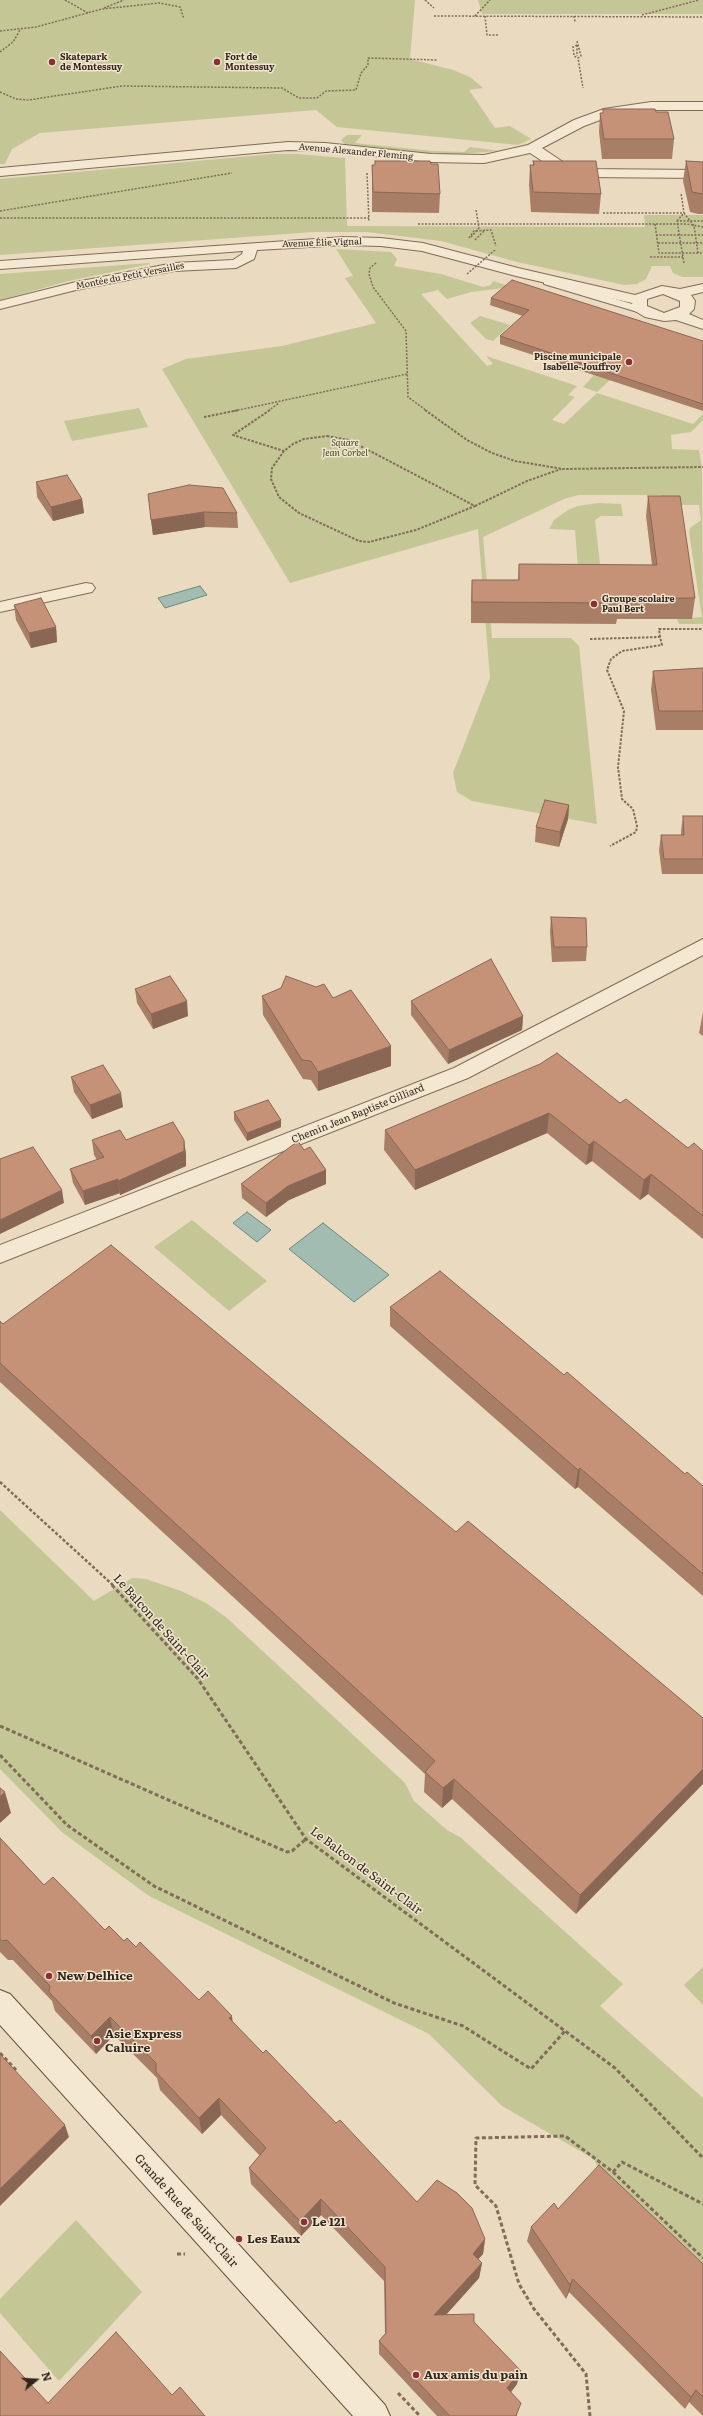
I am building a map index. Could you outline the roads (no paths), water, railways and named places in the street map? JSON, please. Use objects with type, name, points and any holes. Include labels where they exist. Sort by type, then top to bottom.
[{"type":"street","name":"Avenue Alexander Fleming","points":[[0,172],[288,146],[325,147],[452,160],[502,156],[532,148],[579,123],[609,112],[651,106],[703,106]]},
{"type":"street","points":[[532,148],[561,167],[581,173],[703,174]]},
{"type":"street","name":"Avenue Élie Vignal","points":[[0,265],[251,246],[344,241],[381,242],[423,247],[642,306],[657,316],[677,315]]},
{"type":"street","name":"Montée du Petit Versailles","points":[[0,305],[76,286],[174,267],[236,264],[249,256],[251,246]]},
{"type":"street","points":[[680,294],[703,288]]},
{"type":"street","points":[[642,306],[654,291],[668,291],[680,294],[685,298],[688,305],[683,313],[677,315]]},
{"type":"street","points":[[677,315],[703,325]]},
{"type":"street","points":[[0,607],[86,588]]},
{"type":"street","name":"Chemin Jean Baptiste Gilliard","points":[[0,1254],[456,1075],[703,946]]},
{"type":"street","name":"Grande Rue de Saint-Clair","points":[[0,2004],[118,2136],[374,2416]]},
{"type":"place","name":"Skatepark de Montessuy","points":[[52,62]]},
{"type":"place","name":"Fort de Montessuy","points":[[217,62]]},
{"type":"place","name":"Piscine municipale Isabelle-Jouffroy","points":[[629,362]]},
{"type":"place","name":"Groupe scolaire Paul Bert","points":[[594,604]]},
{"type":"place","name":"New Delhice","points":[[49,1976]]},
{"type":"place","name":"Asie Express Caluire","points":[[97,2041]]},
{"type":"place","name":"Le 121","points":[[304,2222]]},
{"type":"place","name":"Les Eaux","points":[[239,2239]]},
{"type":"place","name":"Aux amis du pain","points":[[416,2375]]},
{"type":"park label","name":"Square Jean Corbel","points":[[345,448]]}]
